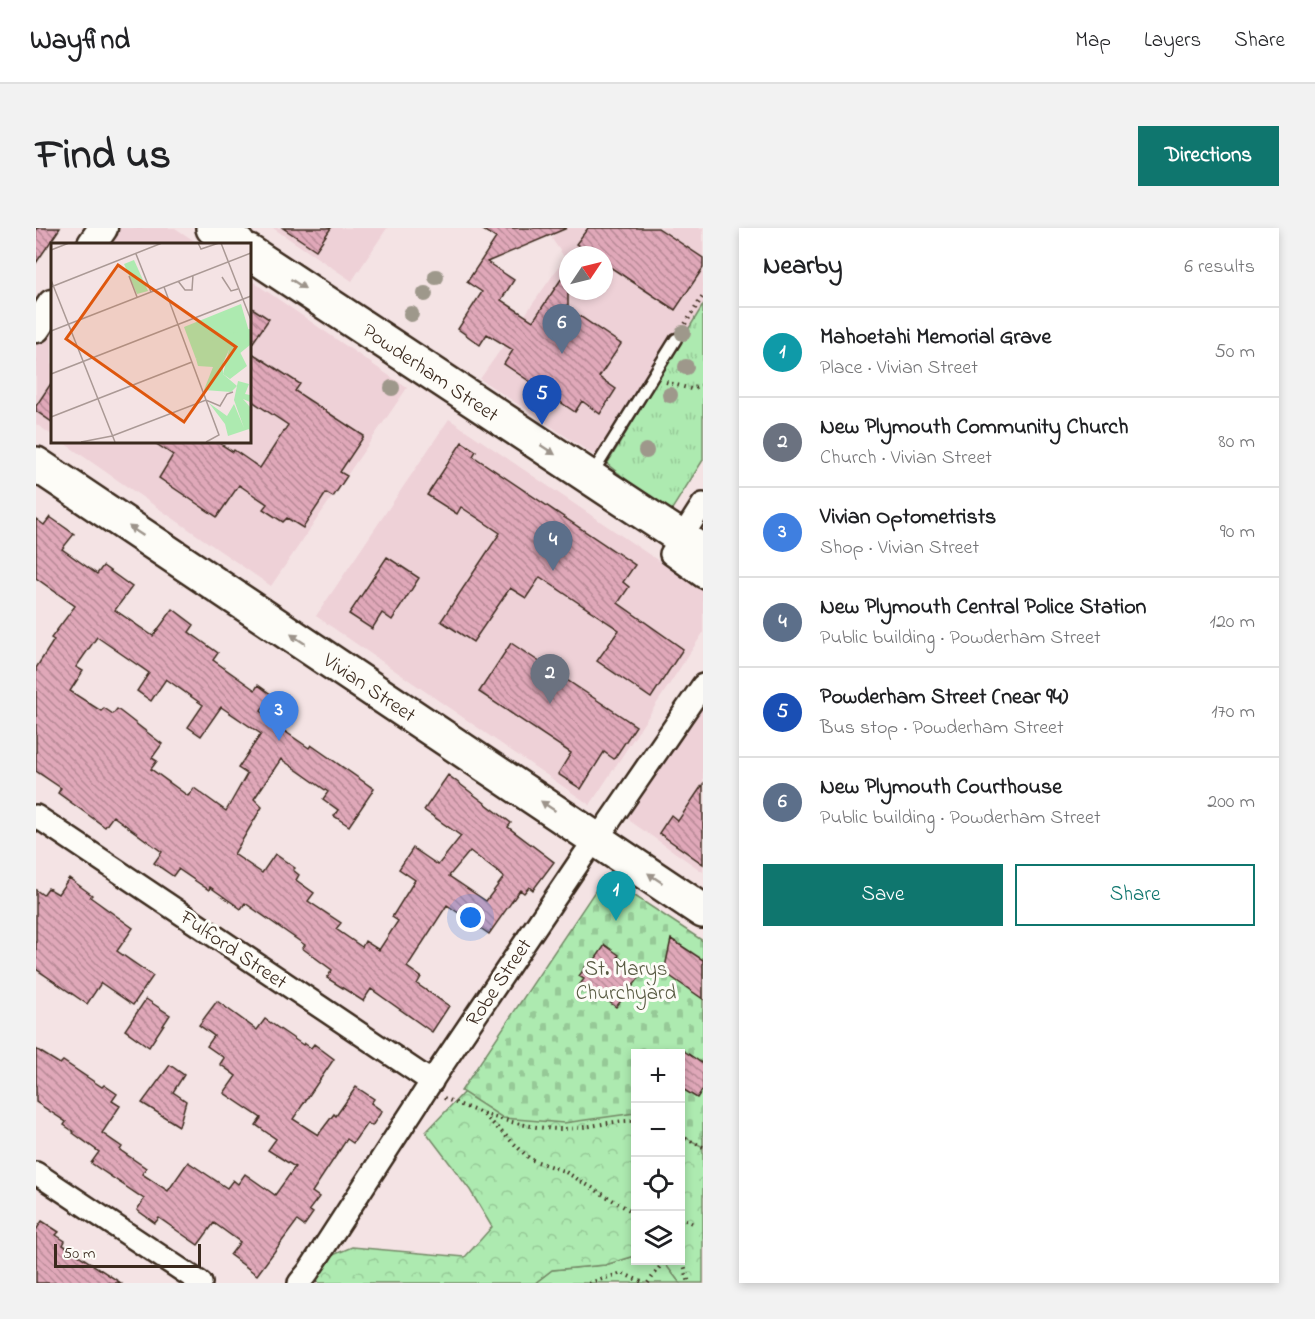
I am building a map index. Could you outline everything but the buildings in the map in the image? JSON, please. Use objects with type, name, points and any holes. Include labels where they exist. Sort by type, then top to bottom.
[{"type":"main road","points":[[213,228],[236,243]]},
{"type":"main road","name":"Powderham Street","points":[[250,253],[692,545]]},
{"type":"main road","name":"Vivian Street","points":[[36,464],[703,911]]},
{"type":"street","points":[[93,243],[103,228]]},
{"type":"street","points":[[36,328],[51,306]]},
{"type":"street","points":[[703,504],[692,545],[671,554],[703,577]]},
{"type":"street","name":"Robe Street","points":[[299,1283],[596,838],[703,685]]},
{"type":"street","name":"Fulford Street","points":[[36,816],[429,1086]]},
{"type":"street","points":[[36,1173],[201,1283]]},
{"type":"lane","points":[[590,478],[676,339]]},
{"type":"path","points":[[676,339],[703,297]]},
{"type":"path","points":[[653,378],[691,389],[703,385]]},
{"type":"path","points":[[429,1086],[483,1115],[527,1126],[562,1129],[631,1121]]},
{"type":"path","points":[[483,1115],[530,1159],[564,1172],[632,1211]]},
{"type":"path","points":[[685,1138],[703,1147]]},
{"type":"path","points":[[685,1219],[695,1225]]},
{"type":"path","points":[[589,1283],[622,1273],[646,1283],[662,1265]]},
{"type":"path","points":[[683,1265],[688,1283]]},
{"type":"shaded area","points":[[110,228],[175,228],[198,243],[100,243]]},
{"type":"shaded area","points":[[273,228],[387,228],[352,281]]},
{"type":"shaded area","points":[[558,228],[703,228],[703,305],[607,464],[480,379],[559,267],[559,300],[613,300],[613,246],[559,246],[559,249],[552,239]]},
{"type":"shaded area","points":[[250,280],[407,388],[271,586],[62,442],[250,442]]},
{"type":"shaded area","points":[[51,316],[51,434],[36,424],[36,339]]},
{"type":"shaded area","points":[[449,419],[703,591],[703,633],[590,805],[316,616]]},
{"type":"shaded area","points":[[703,679],[703,872],[630,821],[624,800]]},
{"type":"green space","points":[[703,305],[703,460],[669,514],[607,464]]},
{"type":"green space","name":"St. Marys Churchyard","points":[[607,885],[626,890],[703,941],[703,1147],[685,1137],[685,1049],[631,1049],[631,1114],[564,1123],[503,1118],[461,1091],[595,891]]},
{"type":"green space","points":[[464,1092],[631,1098],[631,1257],[605,1265],[552,1270],[535,1283],[319,1283],[313,1272],[326,1258],[352,1247],[465,1257],[492,1227],[470,1190],[426,1132]]},
{"type":"green space","points":[[685,1094],[703,1106],[703,1283],[680,1283],[666,1265],[685,1265]]},
{"type":"green space","points":[[631,1257],[631,1265],[666,1265],[680,1283],[535,1283],[552,1270],[605,1265]]},
{"type":"place","name":"New Plymouth Courthouse","points":[[562,354]]},
{"type":"place","name":"Powderham Street (near 94)","points":[[542,425]]},
{"type":"place","name":"New Plymouth Central Police Station","points":[[553,571]]},
{"type":"place","name":"New Plymouth Community Church","points":[[550,704]]},
{"type":"place","name":"Vivian Optometrists","points":[[279,741]]},
{"type":"place","name":"Mahoetahi Memorial Grave","points":[[616,921]]}]
